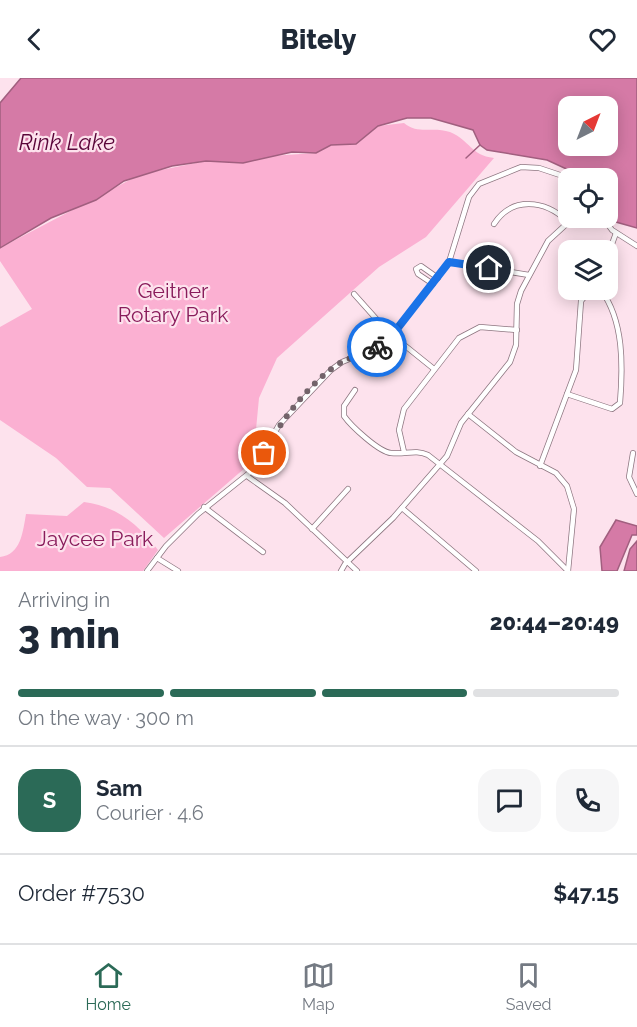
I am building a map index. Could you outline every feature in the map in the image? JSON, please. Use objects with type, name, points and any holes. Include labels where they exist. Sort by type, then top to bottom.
[{"type":"street","points":[[147,571],[204,507],[247,476],[260,461],[279,425],[331,370],[342,362],[374,349],[393,334],[449,262],[469,197],[479,184],[521,167],[539,168],[558,175]]},
{"type":"street","points":[[494,224],[508,210],[528,203],[558,213]]},
{"type":"street","points":[[342,571],[347,562],[402,508],[441,464],[450,452],[458,428],[510,362],[516,345],[518,300],[548,241],[561,228]]},
{"type":"street","points":[[612,228],[637,246]]},
{"type":"street","points":[[616,240],[619,235]]},
{"type":"street","points":[[449,262],[529,275]]},
{"type":"street","points":[[433,285],[418,274],[416,269],[421,266],[438,278]]},
{"type":"street","points":[[354,294],[388,332],[434,369]]},
{"type":"street","points":[[540,466],[578,360],[582,300]]},
{"type":"street","points":[[567,394],[612,409],[617,408],[620,403],[622,358],[612,311],[606,300]]},
{"type":"street","points":[[404,452],[399,430],[402,413],[459,338],[469,331],[484,327],[517,330]]},
{"type":"street","points":[[355,390],[344,405],[346,419],[380,449],[391,453],[423,453],[441,464],[538,541],[568,571]]},
{"type":"street","points":[[468,414],[516,452],[561,477],[570,491],[574,509],[568,571]]},
{"type":"street","points":[[633,453],[630,481],[637,494]]},
{"type":"street","points":[[247,476],[285,503],[357,571]]},
{"type":"street","points":[[312,529],[348,489]]},
{"type":"street","points":[[204,507],[263,552]]},
{"type":"street","points":[[402,508],[476,571]]},
{"type":"street","points":[[157,558],[178,571]]},
{"type":"green space","name":"Geitner Rotary Park","points":[[404,123],[420,130],[450,132],[480,154],[494,158],[426,237],[379,267],[277,358],[259,398],[253,461],[164,538],[110,488],[87,487],[56,458],[0,420],[0,327],[32,309],[0,261],[0,248],[141,174],[206,161],[243,162],[271,156],[316,153],[331,145],[356,144],[378,126]]},
{"type":"green space","name":"Jaycee Park","points":[[84,502],[96,504],[126,518],[158,550],[143,571],[0,571],[0,557],[7,555],[17,547],[26,514],[67,516]]},
{"type":"water","name":"Rink Lake","points":[[21,78],[637,78],[637,228],[618,223],[618,168],[564,168],[547,160],[487,150],[480,145],[473,130],[431,118],[407,118],[378,126],[356,144],[331,145],[316,153],[292,152],[243,163],[206,161],[172,166],[124,181],[96,200],[51,218],[0,248],[0,103]]},
{"type":"water","points":[[616,520],[637,526],[637,535],[632,535],[617,571],[602,571],[600,547]]},
{"type":"water","points":[[637,541],[637,571],[624,571],[630,549]]},
{"type":"waterway","points":[[466,158],[480,145]]},
{"type":"way so far","points":[[264,453],[279,425],[331,370],[342,362],[377,347]]},
{"type":"route","points":[[377,347],[393,334],[449,262],[489,268]]}]
